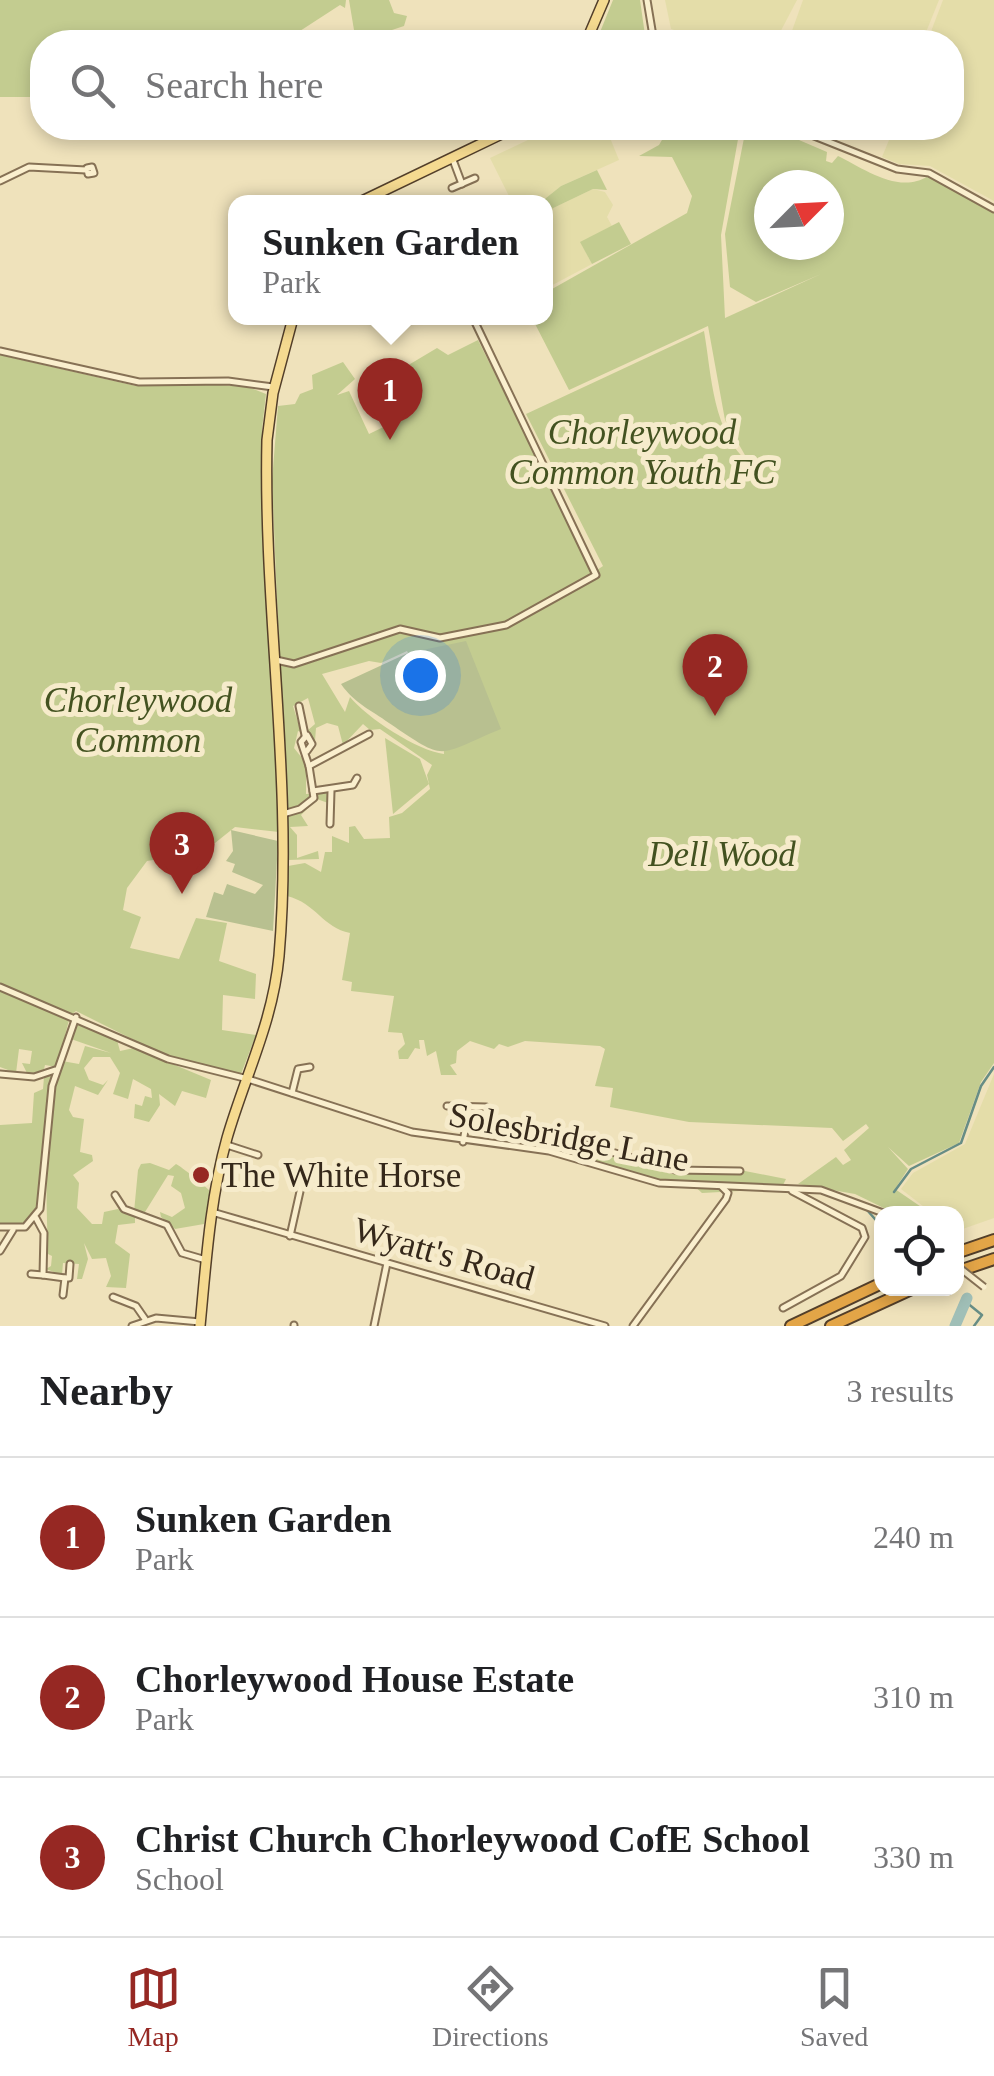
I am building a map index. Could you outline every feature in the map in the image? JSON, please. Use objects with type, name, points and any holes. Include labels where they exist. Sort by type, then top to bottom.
[{"type":"highway","points":[[964,1249],[994,1240]]},
{"type":"highway","points":[[964,1267],[994,1259]]},
{"type":"highway","points":[[791,1326],[874,1287]]},
{"type":"highway","points":[[831,1326],[897,1296]]},
{"type":"main road","points":[[591,30],[604,0]]},
{"type":"main road","points":[[376,195],[491,140]]},
{"type":"main road","points":[[200,1324],[212,1212],[226,1145],[276,988],[282,814],[266,481],[274,387],[291,325]]},
{"type":"street","points":[[647,0],[652,30]]},
{"type":"street","points":[[823,140],[897,170],[929,172],[994,208]]},
{"type":"street","points":[[453,160],[462,184]]},
{"type":"street","points":[[0,181],[29,167],[86,170]]},
{"type":"street","points":[[452,188],[475,178]]},
{"type":"street","points":[[276,660],[294,664],[400,628],[440,638],[510,624],[596,575],[476,325]]},
{"type":"street","points":[[0,352],[140,382],[228,381],[274,387]]},
{"type":"street","points":[[282,814],[300,809],[314,798],[307,751],[301,745],[305,736],[299,706]]},
{"type":"street","points":[[310,766],[369,734]]},
{"type":"street","points":[[313,791],[353,785],[357,778]]},
{"type":"street","points":[[330,824],[331,791]]},
{"type":"street","name":"Solesbridge Lane","points":[[0,987],[168,1059],[248,1078],[412,1132],[549,1151],[659,1183],[790,1189],[847,1196],[874,1208]]},
{"type":"street","points":[[43,1274],[44,1233],[36,1218],[52,1086],[76,1017]]},
{"type":"street","points":[[292,1094],[298,1069],[310,1067]]},
{"type":"street","points":[[34,1078],[57,1069]]},
{"type":"street","points":[[0,1073],[34,1078],[52,1086]]},
{"type":"street","points":[[447,1106],[459,1103],[469,1108],[486,1107]]},
{"type":"street","points":[[463,1142],[469,1108]]},
{"type":"street","points":[[532,1127],[675,1170],[740,1171]]},
{"type":"street","points":[[549,1151],[553,1134]]},
{"type":"street","points":[[226,1145],[258,1155]]},
{"type":"street","points":[[290,1236],[301,1187]]},
{"type":"street","points":[[634,1326],[728,1193],[722,1187]]},
{"type":"street","points":[[783,1308],[841,1276],[864,1231],[790,1189]]},
{"type":"street","points":[[115,1196],[124,1209],[167,1226],[182,1254],[206,1260]]},
{"type":"street","name":"Wyatt's Road","points":[[212,1212],[605,1326]]},
{"type":"street","points":[[0,1250],[13,1230],[36,1218]]},
{"type":"street","points":[[0,1227],[13,1230]]},
{"type":"street","points":[[374,1326],[386,1263]]},
{"type":"street","points":[[31,1274],[69,1278],[70,1264]]},
{"type":"street","points":[[964,1274],[994,1294]]},
{"type":"street","points":[[63,1295],[65,1278]]},
{"type":"street","points":[[116,1296],[136,1306],[145,1319]]},
{"type":"street","points":[[132,1326],[145,1319],[200,1324]]},
{"type":"shaded area","points":[[665,0],[797,0],[781,30],[671,29]]},
{"type":"shaded area","points":[[803,0],[939,0],[927,30],[792,30]]},
{"type":"shaded area","points":[[943,0],[994,0],[994,201],[930,166],[899,164],[882,157],[889,140],[964,140],[964,30],[932,30]]},
{"type":"shaded area","points":[[528,140],[611,140],[619,160],[550,195],[508,195],[490,158]]},
{"type":"shaded area","points":[[593,189],[605,192],[613,205],[607,217],[612,226],[581,243],[592,264],[553,285],[553,208]]},
{"type":"shaded area","points":[[994,1074],[994,1218],[964,1229],[964,1206],[923,1206],[901,1189],[913,1173],[965,1144]]},
{"type":"green space","points":[[0,0],[346,0],[345,8],[340,5],[301,30],[30,30],[30,97],[0,97]]},
{"type":"green space","points":[[349,0],[389,0],[394,13],[407,16],[404,26],[392,30],[354,30]]},
{"type":"green space","points":[[613,0],[640,0],[644,30],[601,30]]},
{"type":"green space","points":[[662,140],[738,140],[721,235],[725,318],[821,274],[756,302],[730,287],[725,234],[744,140],[799,140],[827,152],[826,161],[832,163],[838,156],[893,181],[905,183],[928,176],[994,213],[994,1063],[981,1082],[959,1143],[909,1166],[888,1147],[908,1169],[895,1189],[920,1206],[880,1206],[855,1194],[798,1184],[836,1157],[843,1165],[851,1160],[844,1150],[869,1128],[866,1124],[843,1141],[832,1128],[689,1122],[610,1107],[613,1088],[595,1086],[605,1049],[600,1046],[525,1041],[508,1047],[499,1044],[494,1049],[470,1041],[457,1051],[456,1063],[450,1065],[457,1075],[441,1075],[436,1051],[427,1056],[424,1040],[419,1040],[420,1049],[415,1048],[408,1059],[399,1059],[398,1051],[405,1044],[402,1033],[388,1032],[394,996],[351,991],[352,982],[342,980],[350,933],[287,896],[288,866],[305,863],[321,872],[325,852],[332,852],[332,836],[349,843],[349,827],[355,826],[364,839],[390,838],[389,817],[402,813],[430,789],[427,775],[432,765],[380,729],[370,730],[363,724],[343,745],[338,726],[327,723],[316,728],[315,741],[307,731],[315,724],[308,698],[293,706],[301,732],[298,731],[294,748],[306,763],[306,794],[327,793],[328,803],[317,799],[301,815],[308,826],[290,827],[297,835],[297,858],[318,851],[319,859],[288,860],[272,481],[278,406],[295,404],[300,394],[313,389],[312,375],[343,362],[355,379],[337,395],[349,391],[369,434],[398,420],[384,390],[385,379],[437,348],[448,355],[478,340],[594,572],[603,566],[526,414],[704,331],[721,420],[737,451],[750,464],[725,420],[708,326],[569,390],[536,325],[553,325],[553,288],[687,213],[692,196],[672,157],[639,156]],"holes":[[[407,651],[436,714],[444,754],[394,732],[350,697],[345,712],[322,674],[369,661],[381,663]]]},
{"type":"green space","points":[[597,170],[607,190],[593,189],[553,208],[553,195],[550,195]]},
{"type":"green space","points":[[619,222],[631,244],[592,264],[580,242]]},
{"type":"green space","name":"Chorleywood Common","points":[[0,355],[136,386],[205,384],[248,387],[266,394],[262,429],[279,832],[235,827],[205,851],[147,861],[127,888],[123,910],[141,917],[130,948],[179,959],[196,918],[227,923],[219,961],[256,974],[255,999],[223,995],[222,1030],[256,1035],[241,1074],[166,1056],[76,1011],[72,1014],[0,985]]},
{"type":"green space","points":[[466,641],[501,729],[452,750],[433,750],[422,745],[363,706],[341,684],[408,653]]},
{"type":"green space","points":[[385,738],[420,759],[429,784],[393,814]]},
{"type":"green space","points":[[231,830],[278,841],[273,931],[206,917],[214,892],[223,895],[227,884],[255,894],[263,885],[232,872],[235,864],[226,861],[233,851]]},
{"type":"green space","points":[[0,991],[69,1020],[57,1067],[45,1065],[43,1073],[28,1075],[22,1063],[30,1064],[32,1051],[19,1049],[16,1073],[0,1067]]},
{"type":"green space","points":[[75,1025],[117,1040],[120,1051],[134,1048],[211,1080],[206,1098],[182,1091],[175,1106],[159,1094],[160,1105],[149,1122],[134,1118],[135,1104],[142,1106],[145,1096],[152,1098],[151,1089],[133,1079],[128,1099],[113,1094],[120,1073],[110,1057],[93,1057],[84,1068],[89,1080],[103,1085],[108,1080],[98,1095],[75,1086],[69,1110],[73,1117],[84,1119],[80,1152],[92,1155],[93,1161],[73,1175],[79,1183],[77,1208],[92,1224],[102,1224],[104,1212],[118,1209],[135,1216],[135,1223],[118,1225],[115,1243],[130,1254],[126,1288],[106,1287],[111,1276],[106,1258],[92,1259],[84,1243],[88,1259],[82,1279],[77,1279],[79,1264],[63,1263],[62,1275],[46,1269],[51,1266],[52,1256],[48,1254],[47,1230],[49,1132],[62,1061],[79,1064],[85,1046],[111,1053],[71,1039]]},
{"type":"green space","points":[[53,1075],[38,1204],[24,1222],[0,1225],[0,1125],[32,1123],[34,1093],[43,1089],[44,1077]]},
{"type":"green space","points":[[565,1141],[675,1172],[745,1171],[786,1179],[783,1185],[763,1185],[758,1190],[702,1193],[689,1181],[660,1180],[558,1152],[557,1145]]},
{"type":"green space","points":[[141,1164],[169,1170],[176,1164],[210,1191],[204,1224],[175,1229],[161,1217],[160,1212],[172,1217],[185,1208],[181,1193],[171,1186],[174,1176],[168,1175],[145,1212],[134,1212],[138,1170]]},
{"type":"waterway","points":[[894,1192],[911,1169],[961,1143],[981,1086],[994,1067]]},
{"type":"waterway","points":[[867,1210],[874,1218]]},
{"type":"waterway","points":[[955,1326],[967,1298]]},
{"type":"waterway","points":[[966,1302],[982,1315],[974,1326]]},
{"type":"place","name":"Sunken Garden","points":[[390,440]]},
{"type":"place","name":"Chorleywood House Estate","points":[[715,716]]},
{"type":"place","name":"Christ Church Chorleywood CofE School","points":[[182,894]]},
{"type":"place","name":"The White Horse","points":[[201,1175]]},
{"type":"park label","name":"Chorleywood Common Youth FC","points":[[642,452]]},
{"type":"park label","name":"Dell Wood","points":[[722,854]]}]
